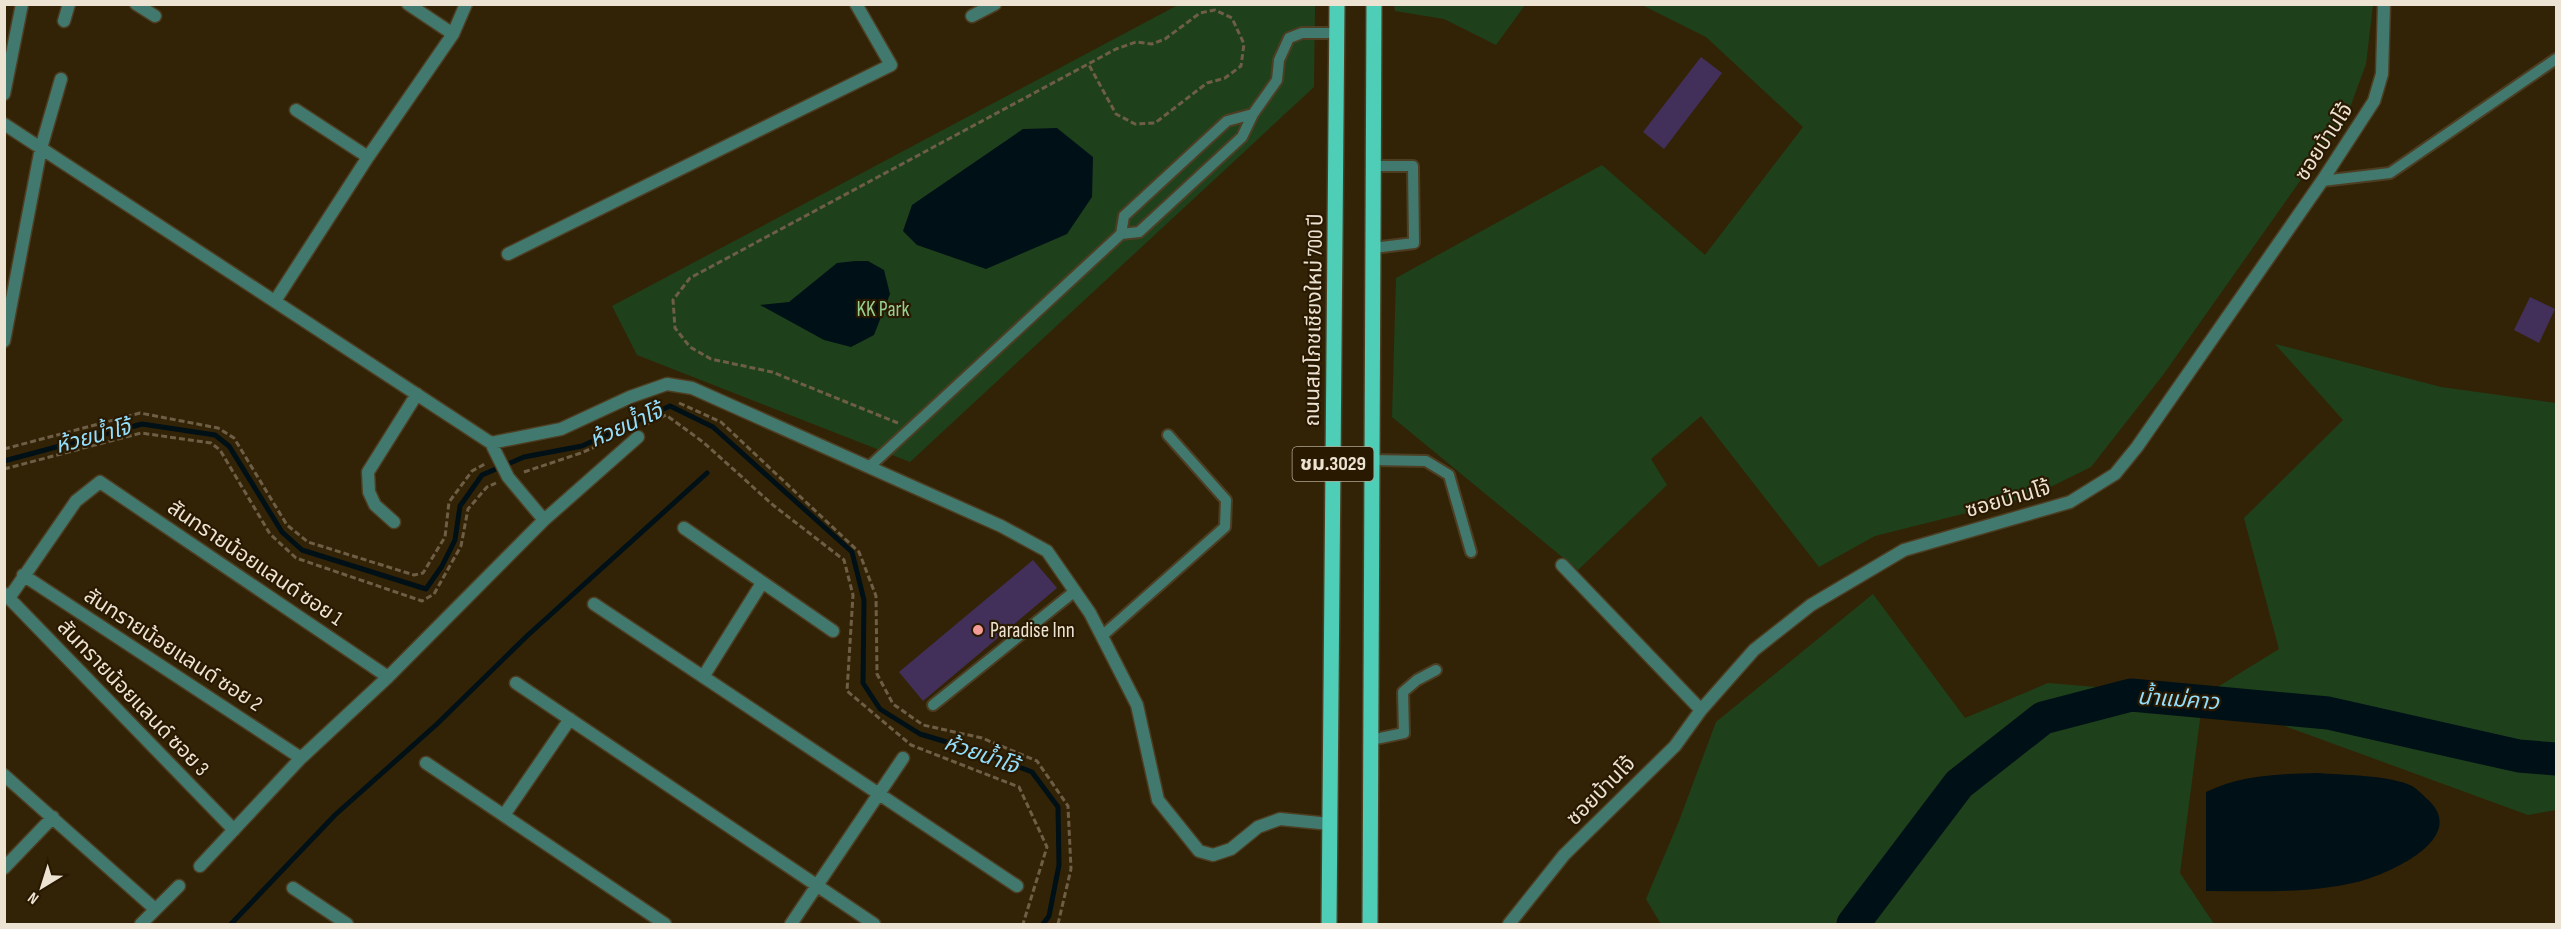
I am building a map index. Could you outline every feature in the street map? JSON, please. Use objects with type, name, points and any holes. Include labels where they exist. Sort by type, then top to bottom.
[{"type":"main road","name":"ถนนสมโภชเชียงใหม่ 700 ปี","points":[[1329,924],[1337,4]]},
{"type":"main road","name":"ชม.3029","points":[[1370,924],[1374,4]]},
{"type":"street","points":[[4,94],[22,4]]},
{"type":"street","points":[[64,21],[69,4]]},
{"type":"street","points":[[136,4],[155,16]]},
{"type":"street","points":[[408,4],[453,34]]},
{"type":"street","points":[[275,301],[368,157],[453,34],[466,4]]},
{"type":"street","points":[[508,254],[891,65],[856,4]]},
{"type":"street","points":[[972,16],[995,4]]},
{"type":"street","name":"ซอยบ้านโจ้","points":[[1509,924],[1564,855],[1675,746],[1701,710],[1754,650],[1811,605],[1904,550],[2070,502],[2115,474],[2137,447],[2322,181],[2374,101],[2382,74],[2384,4]]},
{"type":"street","points":[[4,341],[41,148],[61,78]]},
{"type":"street","points":[[296,110],[368,157]]},
{"type":"street","points":[[4,124],[491,442],[508,477],[544,520]]},
{"type":"street","points":[[491,442],[561,429],[630,397],[667,384],[692,388],[1001,526],[1047,551],[1090,613],[1137,705],[1158,801],[1198,851],[1213,855],[1231,849],[1258,827],[1280,819],[1330,824]]},
{"type":"street","points":[[394,522],[375,505],[369,492],[368,472],[417,394]]},
{"type":"street","points":[[200,866],[301,758],[388,677],[544,520],[636,433]]},
{"type":"street","name":"สันทรายน้อยแลนด์ ซอย 1","points":[[24,575],[76,501],[100,482],[388,677]]},
{"type":"street","points":[[684,528],[833,631]]},
{"type":"street","points":[[1562,566],[1701,710]]},
{"type":"street","points":[[7,596],[24,575]]},
{"type":"street","name":"สันทรายน้อยแลนด์ ซอย 2","points":[[24,575],[301,758]]},
{"type":"street","points":[[703,677],[762,583]]},
{"type":"street","name":"สันทรายน้อยแลนด์ ซอย 3","points":[[7,596],[234,830]]},
{"type":"street","points":[[594,604],[1017,886]]},
{"type":"street","points":[[516,683],[874,924]]},
{"type":"street","points":[[504,815],[570,719]]},
{"type":"street","points":[[791,924],[903,759]]},
{"type":"street","points":[[426,763],[665,924]]},
{"type":"street","points":[[4,775],[155,909]]},
{"type":"street","points":[[4,868],[52,816]]},
{"type":"street","points":[[141,924],[179,886]]},
{"type":"street","points":[[293,888],[347,924]]},
{"type":"lane","points":[[869,467],[1121,234],[1139,232],[1242,136],[1253,114],[1277,80],[1279,60],[1288,38],[1302,33],[1337,33]]},
{"type":"lane","points":[[2322,181],[2390,173],[2556,59]]},
{"type":"lane","points":[[1121,234],[1124,216],[1227,121],[1253,114]]},
{"type":"lane","points":[[1373,248],[1414,243],[1413,166],[1374,166]]},
{"type":"lane","points":[[1102,636],[1225,527],[1226,500],[1168,435]]},
{"type":"lane","points":[[1372,460],[1426,461],[1449,476],[1471,552]]},
{"type":"lane","points":[[933,705],[1075,591]]},
{"type":"lane","points":[[1371,740],[1404,733],[1403,692],[1417,680],[1436,670]]},
{"type":"path","points":[[911,429],[772,372],[711,359],[690,347],[675,328],[673,300],[690,278],[1116,49],[1136,42],[1152,44],[1165,39],[1200,13],[1215,10],[1232,18],[1245,44],[1241,66],[1225,78],[1207,83],[1155,123],[1135,124],[1116,114],[1089,65]]},
{"type":"path","points":[[671,399],[721,422],[859,552],[876,596],[877,674],[893,704],[923,725],[982,738],[1037,761],[1068,806],[1071,869],[1058,924]]},
{"type":"path","points":[[4,449],[140,413],[218,428],[234,438],[287,525],[308,542],[414,575],[423,573],[445,537],[449,502],[472,471],[498,456]]},
{"type":"path","points":[[636,433],[666,415],[704,442],[773,504],[844,560],[853,595],[847,691],[911,745],[1019,787],[1047,847],[1023,924]]},
{"type":"path","points":[[4,469],[141,433],[211,443],[220,450],[270,534],[296,558],[422,600],[434,594],[461,546],[468,509],[487,487],[508,477],[581,453],[613,439]]},
{"type":"green space","points":[[1394,4],[1525,5],[1496,45],[1444,19],[1395,11]]},
{"type":"green space","points":[[2373,4],[2366,64],[2348,113],[2163,375],[2091,467],[2030,497],[1875,536],[1819,567],[1701,416],[1651,459],[1667,485],[1578,570],[1392,417],[1396,278],[1602,165],[1705,255],[1803,127],[1706,37],[1642,5]]},
{"type":"green space","name":"KK Park","points":[[1178,5],[1315,5],[1314,87],[910,462],[637,355],[612,306]]},
{"type":"green space","points":[[2275,344],[2441,387],[2556,403],[2556,810],[2528,815],[2203,696],[2279,649],[2244,518],[2343,420]]},
{"type":"green space","points":[[1873,594],[1965,718],[2048,683],[2203,696],[2180,873],[2214,924],[1661,924],[1646,899],[1679,821],[1716,722]]},
{"type":"shaded area","points":[[1057,128],[1093,157],[1092,197],[1067,234],[986,269],[917,245],[903,231],[912,205],[1023,129]]},
{"type":"shaded area","points":[[868,261],[884,270],[890,294],[874,335],[851,347],[824,340],[760,305],[789,302],[837,263]]},
{"type":"shaded area","points":[[2317,773],[2379,778],[2412,786],[2438,812],[2439,826],[2433,840],[2421,852],[2405,862],[2357,882],[2300,890],[2206,891],[2206,792],[2246,779]]},
{"type":"building","points":[[1701,57],[1722,73],[1664,149],[1643,132]]},
{"type":"building","points":[[2530,297],[2555,309],[2539,343],[2514,330]]},
{"type":"building","name":"Paradise Inn","points":[[1033,560],[1057,588],[923,701],[899,672]]},
{"type":"waterway","name":"ห้วยน้ำโจ้","points":[[4,461],[142,424],[215,435],[229,446],[282,532],[302,550],[426,589],[442,566],[455,540],[460,506],[482,475],[524,457],[582,446],[670,406],[713,427],[852,552],[864,600],[863,683],[880,709],[920,734],[980,752],[1032,772],[1058,807],[1059,865],[1049,916],[1043,924]]},
{"type":"waterway","points":[[231,924],[335,815],[437,724],[527,636],[707,473]]},
{"type":"waterway","name":"น้ำแม่คาว","points":[[1853,924],[1959,784],[2043,718],[2131,695],[2328,713],[2519,756],[2556,759]]},
{"type":"place","name":"Paradise Inn","points":[[978,630]]}]
